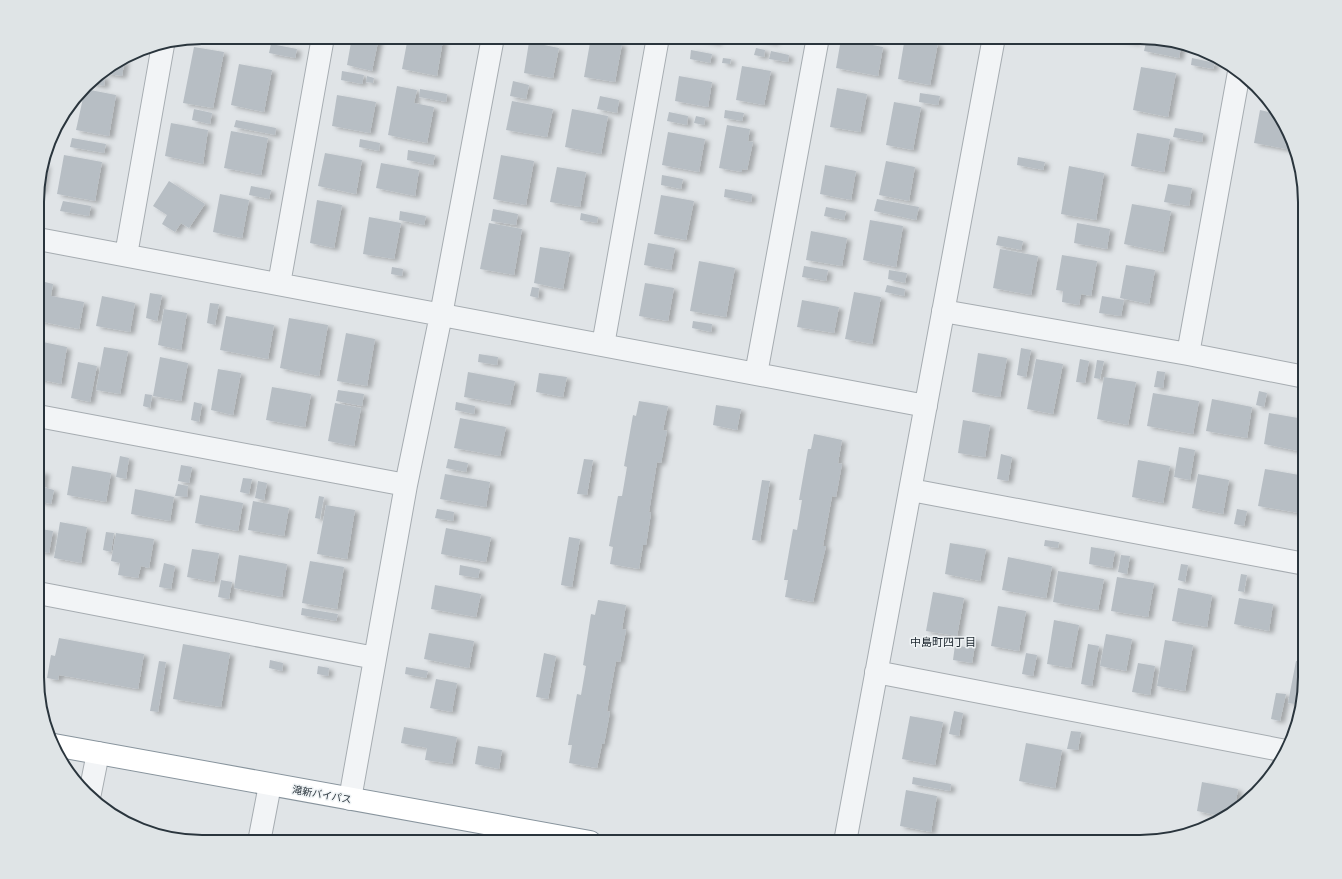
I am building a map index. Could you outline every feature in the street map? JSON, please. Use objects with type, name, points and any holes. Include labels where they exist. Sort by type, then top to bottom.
[{"type":"highway","name":"滝新バイパス","points":[[60,746],[350,800],[550,835]]},
{"type":"street","points":[[279,284],[322,44]]},
{"type":"street","points":[[350,800],[406,485],[441,315],[491,44]]},
{"type":"street","points":[[603,345],[657,44]]},
{"type":"street","points":[[756,374],[817,44]]},
{"type":"street","points":[[846,835],[993,44]]},
{"type":"street","points":[[126,255],[162,49]]},
{"type":"street","points":[[1188,354],[1238,78]]},
{"type":"street","points":[[44,240],[926,406]]},
{"type":"street","points":[[943,311],[1188,354],[1298,376]]},
{"type":"street","points":[[44,417],[406,485]]},
{"type":"street","points":[[911,490],[1298,563]]},
{"type":"street","points":[[44,594],[375,658]]},
{"type":"street","points":[[876,672],[1280,750]]},
{"type":"street","points":[[91,790],[98,754]]},
{"type":"street","points":[[260,835],[270,785]]},
{"type":"building","points":[[271,44],[297,49],[295,58],[269,53]]},
{"type":"building","points":[[351,44],[378,44],[372,71],[347,65]]},
{"type":"building","points":[[407,44],[442,44],[437,76],[402,69]]},
{"type":"building","points":[[529,44],[539,44],[559,48],[553,78],[524,73]]},
{"type":"building","points":[[590,44],[622,44],[615,82],[584,77]]},
{"type":"building","points":[[840,44],[867,44],[883,47],[878,76],[836,68]]},
{"type":"building","points":[[904,44],[938,44],[930,85],[898,79]]},
{"type":"building","points":[[1146,44],[1181,49],[1179,58],[1144,51]]},
{"type":"building","points":[[194,47],[224,52],[213,108],[183,103]]},
{"type":"building","points":[[756,48],[765,50],[764,57],[754,55]]},
{"type":"building","points":[[691,50],[712,54],[710,63],[690,59]]},
{"type":"building","points":[[771,51],[789,55],[788,62],[769,59]]},
{"type":"building","points":[[723,58],[731,59],[730,64],[722,63]]},
{"type":"building","points":[[1192,58],[1215,63],[1213,69],[1191,65]]},
{"type":"building","points":[[124,64],[122,76],[110,74]]},
{"type":"building","points":[[239,64],[272,70],[264,112],[231,105]]},
{"type":"building","points":[[742,66],[771,71],[764,105],[736,100]]},
{"type":"building","points":[[1141,67],[1176,73],[1168,117],[1133,110]]},
{"type":"building","points":[[342,71],[364,75],[362,84],[341,80]]},
{"type":"building","points":[[367,76],[374,78],[373,83],[366,82]]},
{"type":"building","points":[[679,76],[712,82],[708,107],[675,101]]},
{"type":"building","points":[[105,78],[104,86],[96,84]]},
{"type":"building","points":[[513,81],[529,85],[526,99],[510,96]]},
{"type":"building","points":[[397,86],[417,90],[414,103],[434,107],[427,143],[388,135]]},
{"type":"building","points":[[837,88],[867,94],[860,132],[830,127]]},
{"type":"building","points":[[420,89],[447,94],[446,102],[419,97]]},
{"type":"building","points":[[90,90],[116,95],[109,136],[76,130],[83,98]]},
{"type":"building","points":[[920,93],[940,96],[938,105],[919,102]]},
{"type":"building","points":[[337,95],[376,102],[370,133],[332,126]]},
{"type":"building","points":[[600,96],[619,100],[617,113],[597,109]]},
{"type":"building","points":[[512,101],[553,109],[547,137],[506,130]]},
{"type":"building","points":[[894,102],[921,107],[913,150],[886,145]]},
{"type":"building","points":[[194,109],[212,113],[210,124],[192,120]]},
{"type":"building","points":[[572,109],[608,116],[601,154],[565,147]]},
{"type":"building","points":[[725,110],[744,113],[742,121],[724,118]]},
{"type":"building","points":[[1260,110],[1271,114],[1282,132],[1289,150],[1254,143]]},
{"type":"building","points":[[669,112],[688,116],[687,125],[667,121]]},
{"type":"building","points":[[696,116],[705,118],[704,125],[694,123]]},
{"type":"building","points":[[236,120],[276,128],[275,135],[234,127]]},
{"type":"building","points":[[171,123],[208,130],[203,164],[165,156]]},
{"type":"building","points":[[727,125],[750,129],[748,141],[753,142],[747,170],[742,169],[742,172],[719,168]]},
{"type":"building","points":[[1175,128],[1203,133],[1202,142],[1173,137]]},
{"type":"building","points":[[231,131],[268,138],[261,175],[224,168]]},
{"type":"building","points":[[668,132],[705,139],[699,172],[662,165]]},
{"type":"building","points":[[1137,133],[1170,139],[1164,172],[1131,166]]},
{"type":"building","points":[[72,138],[106,144],[104,153],[70,147]]},
{"type":"building","points":[[360,139],[380,143],[379,151],[359,147]]},
{"type":"building","points":[[408,150],[435,155],[433,165],[407,160]]},
{"type":"building","points":[[325,153],[362,160],[356,194],[318,186]]},
{"type":"building","points":[[64,155],[102,162],[95,201],[57,194]]},
{"type":"building","points":[[501,155],[534,161],[526,205],[493,199]]},
{"type":"building","points":[[1018,157],[1045,162],[1043,170],[1017,165]]},
{"type":"building","points":[[886,161],[915,167],[909,201],[879,195]]},
{"type":"building","points":[[381,163],[419,170],[415,196],[376,188]]},
{"type":"building","points":[[825,165],[856,171],[851,200],[820,194]]},
{"type":"building","points":[[1069,166],[1104,173],[1096,220],[1061,214]]},
{"type":"building","points":[[557,167],[586,172],[580,207],[550,202]]},
{"type":"building","points":[[662,175],[683,179],[681,189],[661,185]]},
{"type":"building","points":[[169,181],[205,204],[189,228],[181,223],[175,232],[162,224],[167,215],[153,206]]},
{"type":"building","points":[[1168,184],[1192,188],[1189,206],[1164,202]]},
{"type":"building","points":[[251,186],[271,190],[269,199],[249,195]]},
{"type":"building","points":[[725,189],[752,194],[751,202],[724,197]]},
{"type":"building","points":[[220,194],[249,200],[242,238],[213,232]]},
{"type":"building","points":[[661,195],[694,201],[686,240],[654,234]]},
{"type":"building","points":[[877,199],[919,207],[916,220],[874,211]]},
{"type":"building","points":[[317,200],[342,205],[334,248],[310,243]]},
{"type":"building","points":[[63,201],[91,206],[89,216],[60,211]]},
{"type":"building","points":[[1132,204],[1171,211],[1163,252],[1124,244]]},
{"type":"building","points":[[826,207],[846,211],[844,220],[824,216]]},
{"type":"building","points":[[493,209],[518,214],[516,225],[491,221]]},
{"type":"building","points":[[400,211],[426,216],[424,225],[399,220]]},
{"type":"building","points":[[581,213],[598,217],[597,223],[580,220]]},
{"type":"building","points":[[369,217],[401,223],[394,259],[363,254]]},
{"type":"building","points":[[870,220],[903,226],[896,267],[863,260]]},
{"type":"building","points":[[489,223],[522,229],[514,275],[480,269]]},
{"type":"building","points":[[1077,223],[1110,229],[1107,249],[1074,243]]},
{"type":"building","points":[[811,231],[847,238],[842,266],[806,260]]},
{"type":"building","points":[[998,236],[1023,241],[1021,250],[996,245]]},
{"type":"building","points":[[648,243],[675,248],[671,270],[644,265]]},
{"type":"building","points":[[540,247],[570,252],[563,289],[534,283]]},
{"type":"building","points":[[1000,249],[1038,256],[1031,295],[993,288]]},
{"type":"building","points":[[1062,255],[1097,261],[1091,296],[1081,294],[1079,305],[1062,302],[1063,291],[1056,290]]},
{"type":"building","points":[[699,261],[735,268],[726,317],[690,311]]},
{"type":"building","points":[[1126,265],[1155,270],[1149,304],[1120,298]]},
{"type":"building","points":[[804,266],[828,270],[826,281],[802,277]]},
{"type":"building","points":[[392,267],[403,269],[402,276],[391,274]]},
{"type":"building","points":[[889,270],[907,273],[905,283],[888,279]]},
{"type":"building","points":[[45,282],[53,284],[51,296],[84,302],[79,329],[44,322]]},
{"type":"building","points":[[645,283],[674,288],[668,321],[639,316]]},
{"type":"building","points":[[887,285],[905,289],[904,296],[885,292]]},
{"type":"building","points":[[532,287],[539,288],[538,298],[530,296]]},
{"type":"building","points":[[854,292],[881,297],[872,344],[845,339]]},
{"type":"building","points":[[150,293],[162,295],[157,321],[146,318]]},
{"type":"building","points":[[102,296],[135,303],[130,332],[96,326]]},
{"type":"building","points":[[1102,296],[1124,300],[1121,316],[1099,313]]},
{"type":"building","points":[[802,300],[839,307],[834,333],[797,327]]},
{"type":"building","points":[[210,303],[219,304],[215,325],[207,323]]},
{"type":"building","points":[[164,309],[187,313],[181,350],[158,345]]},
{"type":"building","points":[[226,316],[274,325],[268,359],[220,350]]},
{"type":"building","points":[[289,318],[328,325],[319,376],[280,368]]},
{"type":"building","points":[[693,321],[712,324],[711,332],[692,328]]},
{"type":"building","points":[[346,333],[375,339],[367,386],[337,381]]},
{"type":"building","points":[[44,342],[67,347],[61,384],[44,380]]},
{"type":"building","points":[[104,347],[128,351],[120,394],[96,390]]},
{"type":"building","points":[[1021,348],[1031,350],[1026,377],[1017,375]]},
{"type":"building","points":[[978,353],[1007,358],[1000,397],[972,392]]},
{"type":"building","points":[[479,354],[498,357],[497,365],[478,362]]},
{"type":"building","points":[[160,357],[188,363],[181,401],[153,396]]},
{"type":"building","points":[[1036,359],[1063,364],[1053,414],[1027,409]]},
{"type":"building","points":[[1080,359],[1089,361],[1085,383],[1076,382]]},
{"type":"building","points":[[1097,360],[1104,361],[1100,379],[1094,378]]},
{"type":"building","points":[[78,362],[97,366],[90,402],[71,398]]},
{"type":"building","points":[[218,369],[241,373],[233,415],[211,410]]},
{"type":"building","points":[[1157,371],[1165,372],[1163,388],[1154,387]]},
{"type":"building","points":[[468,372],[515,381],[510,405],[464,397]]},
{"type":"building","points":[[539,373],[567,377],[563,397],[536,392]]},
{"type":"building","points":[[1104,377],[1136,382],[1128,425],[1097,419]]},
{"type":"building","points":[[272,387],[311,394],[305,427],[266,420]]},
{"type":"building","points":[[338,390],[364,394],[362,406],[336,401]]},
{"type":"building","points":[[1259,391],[1267,393],[1264,407],[1256,405]]},
{"type":"building","points":[[1153,393],[1199,401],[1193,434],[1147,426]]},
{"type":"building","points":[[145,394],[152,395],[150,408],[143,406]]},
{"type":"building","points":[[1212,399],[1252,407],[1247,438],[1206,431]]},
{"type":"building","points":[[639,401],[668,406],[663,430],[667,431],[661,463],[657,462],[649,512],[651,513],[646,545],[643,545],[639,569],[610,564],[613,547],[609,546],[618,496],[622,496],[627,467],[624,466],[633,415],[636,416]]},
{"type":"building","points":[[194,402],[202,404],[199,422],[191,420]]},
{"type":"building","points":[[456,402],[475,406],[474,414],[455,410]]},
{"type":"building","points":[[335,403],[361,408],[354,446],[328,441]]},
{"type":"building","points":[[716,405],[741,409],[737,430],[713,425]]},
{"type":"building","points":[[1269,413],[1298,418],[1298,451],[1264,444]]},
{"type":"building","points":[[460,418],[506,427],[500,456],[454,448]]},
{"type":"building","points":[[963,420],[990,425],[985,457],[958,453]]},
{"type":"building","points":[[814,434],[842,440],[838,463],[842,464],[836,497],[832,496],[823,546],[826,546],[813,602],[785,597],[788,580],[784,580],[793,529],[797,530],[802,500],[799,500],[808,449],[811,449]]},
{"type":"building","points":[[1179,447],[1195,450],[1190,480],[1174,477]]},
{"type":"building","points":[[1001,454],[1012,457],[1008,481],[997,479]]},
{"type":"building","points":[[120,456],[129,458],[126,479],[116,477]]},
{"type":"building","points":[[448,459],[468,463],[466,472],[446,468]]},
{"type":"building","points":[[584,459],[593,460],[587,495],[577,494]]},
{"type":"building","points":[[1138,460],[1170,466],[1163,503],[1132,497]]},
{"type":"building","points":[[181,465],[192,467],[189,483],[178,481]]},
{"type":"building","points":[[72,466],[111,473],[106,502],[67,495]]},
{"type":"building","points":[[1265,469],[1298,475],[1298,513],[1258,506]]},
{"type":"building","points":[[445,474],[490,482],[486,507],[440,499]]},
{"type":"building","points":[[1198,474],[1229,480],[1223,514],[1192,508]]},
{"type":"building","points":[[243,478],[252,479],[249,494],[240,492]]},
{"type":"building","points":[[762,480],[770,481],[760,541],[752,540]]},
{"type":"building","points":[[258,481],[267,483],[264,500],[255,498]]},
{"type":"building","points":[[178,484],[188,486],[187,497],[175,496]]},
{"type":"building","points":[[44,487],[54,490],[51,504],[44,502]]},
{"type":"building","points":[[135,489],[174,497],[170,521],[131,514]]},
{"type":"building","points":[[200,495],[243,503],[238,531],[195,523]]},
{"type":"building","points":[[319,496],[324,497],[320,519],[315,518]]},
{"type":"building","points":[[253,501],[289,508],[284,536],[248,530]]},
{"type":"building","points":[[326,505],[355,510],[347,559],[317,554]]},
{"type":"building","points":[[437,509],[454,512],[453,521],[435,518]]},
{"type":"building","points":[[1237,509],[1247,511],[1244,526],[1234,524]]},
{"type":"building","points":[[60,522],[87,527],[81,563],[54,558]]},
{"type":"building","points":[[446,528],[491,537],[486,562],[441,554]]},
{"type":"building","points":[[44,530],[53,531],[49,553],[44,552]]},
{"type":"building","points":[[106,532],[114,533],[111,552],[103,550]]},
{"type":"building","points":[[116,533],[154,539],[149,568],[141,566],[138,578],[118,575],[120,563],[111,561]]},
{"type":"building","points":[[569,537],[580,539],[572,587],[561,585]]},
{"type":"building","points":[[1045,540],[1059,542],[1058,548],[1044,546]]},
{"type":"building","points":[[950,543],[986,549],[980,581],[945,574]]},
{"type":"building","points":[[1091,547],[1115,551],[1112,568],[1089,564]]},
{"type":"building","points":[[192,549],[219,553],[214,582],[187,577]]},
{"type":"building","points":[[239,555],[287,564],[282,597],[234,588]]},
{"type":"building","points":[[1121,555],[1130,556],[1127,574],[1118,572]]},
{"type":"building","points":[[1008,557],[1052,566],[1046,598],[1002,590]]},
{"type":"building","points":[[310,561],[344,567],[337,609],[302,603]]},
{"type":"building","points":[[164,563],[175,566],[171,589],[159,587]]},
{"type":"building","points":[[1181,564],[1188,565],[1185,582],[1178,580]]},
{"type":"building","points":[[460,565],[480,569],[478,578],[459,575]]},
{"type":"building","points":[[1058,571],[1104,579],[1098,610],[1053,602]]},
{"type":"building","points":[[1241,574],[1247,575],[1244,592],[1238,591]]},
{"type":"building","points":[[1117,577],[1154,583],[1148,617],[1111,611]]},
{"type":"building","points":[[221,580],[232,582],[229,599],[218,597]]},
{"type":"building","points":[[435,585],[481,594],[476,617],[431,609]]},
{"type":"building","points":[[1178,588],[1212,595],[1207,627],[1172,621]]},
{"type":"building","points":[[933,592],[964,598],[957,636],[926,631]]},
{"type":"building","points":[[1239,598],[1273,604],[1269,631],[1234,624]]},
{"type":"building","points":[[598,600],[626,605],[622,629],[626,630],[620,662],[616,661],[607,711],[610,712],[604,744],[602,744],[597,768],[569,763],[572,745],[568,745],[577,694],[581,695],[586,666],[583,665],[591,614],[595,615]]},
{"type":"building","points":[[998,606],[1026,611],[1019,651],[991,646]]},
{"type":"building","points":[[302,608],[338,614],[336,621],[301,615]]},
{"type":"building","points":[[1054,620],[1079,625],[1071,668],[1047,664]]},
{"type":"building","points":[[429,633],[474,641],[469,668],[424,659]]},
{"type":"building","points":[[1106,634],[1132,639],[1126,671],[1100,666]]},
{"type":"building","points":[[967,637],[976,639],[972,663],[953,660],[955,645],[965,647]]},
{"type":"building","points":[[59,638],[144,654],[138,689],[59,675],[58,680],[47,678],[51,655],[55,656]]},
{"type":"building","points":[[1165,640],[1193,645],[1185,691],[1157,686]]},
{"type":"building","points":[[183,644],[230,653],[221,707],[173,699]]},
{"type":"building","points":[[1088,644],[1099,646],[1092,686],[1081,684]]},
{"type":"building","points":[[544,653],[556,656],[548,699],[536,697]]},
{"type":"building","points":[[1026,653],[1037,655],[1033,676],[1022,674]]},
{"type":"building","points":[[270,660],[283,663],[282,671],[269,668]]},
{"type":"building","points":[[159,661],[166,662],[158,712],[150,711]]},
{"type":"building","points":[[1296,661],[1298,661],[1298,687],[1296,704],[1288,703]]},
{"type":"building","points":[[1138,663],[1155,666],[1150,695],[1132,692]]},
{"type":"building","points":[[318,666],[329,668],[328,676],[317,674]]},
{"type":"building","points":[[406,667],[428,671],[426,678],[405,674]]},
{"type":"building","points":[[436,679],[457,683],[452,712],[430,708]]},
{"type":"building","points":[[1276,693],[1286,694],[1280,721],[1271,719]]},
{"type":"building","points":[[954,711],[963,713],[959,736],[949,734]]},
{"type":"building","points":[[910,716],[943,722],[935,765],[902,759]]},
{"type":"building","points":[[404,727],[457,737],[452,764],[425,760],[427,748],[401,743]]},
{"type":"building","points":[[1071,731],[1081,732],[1078,750],[1067,749]]},
{"type":"building","points":[[1026,743],[1062,750],[1055,788],[1019,781]]},
{"type":"building","points":[[478,746],[502,750],[499,769],[475,764]]},
{"type":"building","points":[[913,777],[951,784],[950,791],[912,784]]},
{"type":"building","points":[[1202,782],[1238,789],[1236,802],[1217,815],[1197,811]]},
{"type":"building","points":[[906,790],[937,796],[931,832],[900,826]]},
{"type":"district","name":"中島町四丁目","points":[[943,642]]}]
